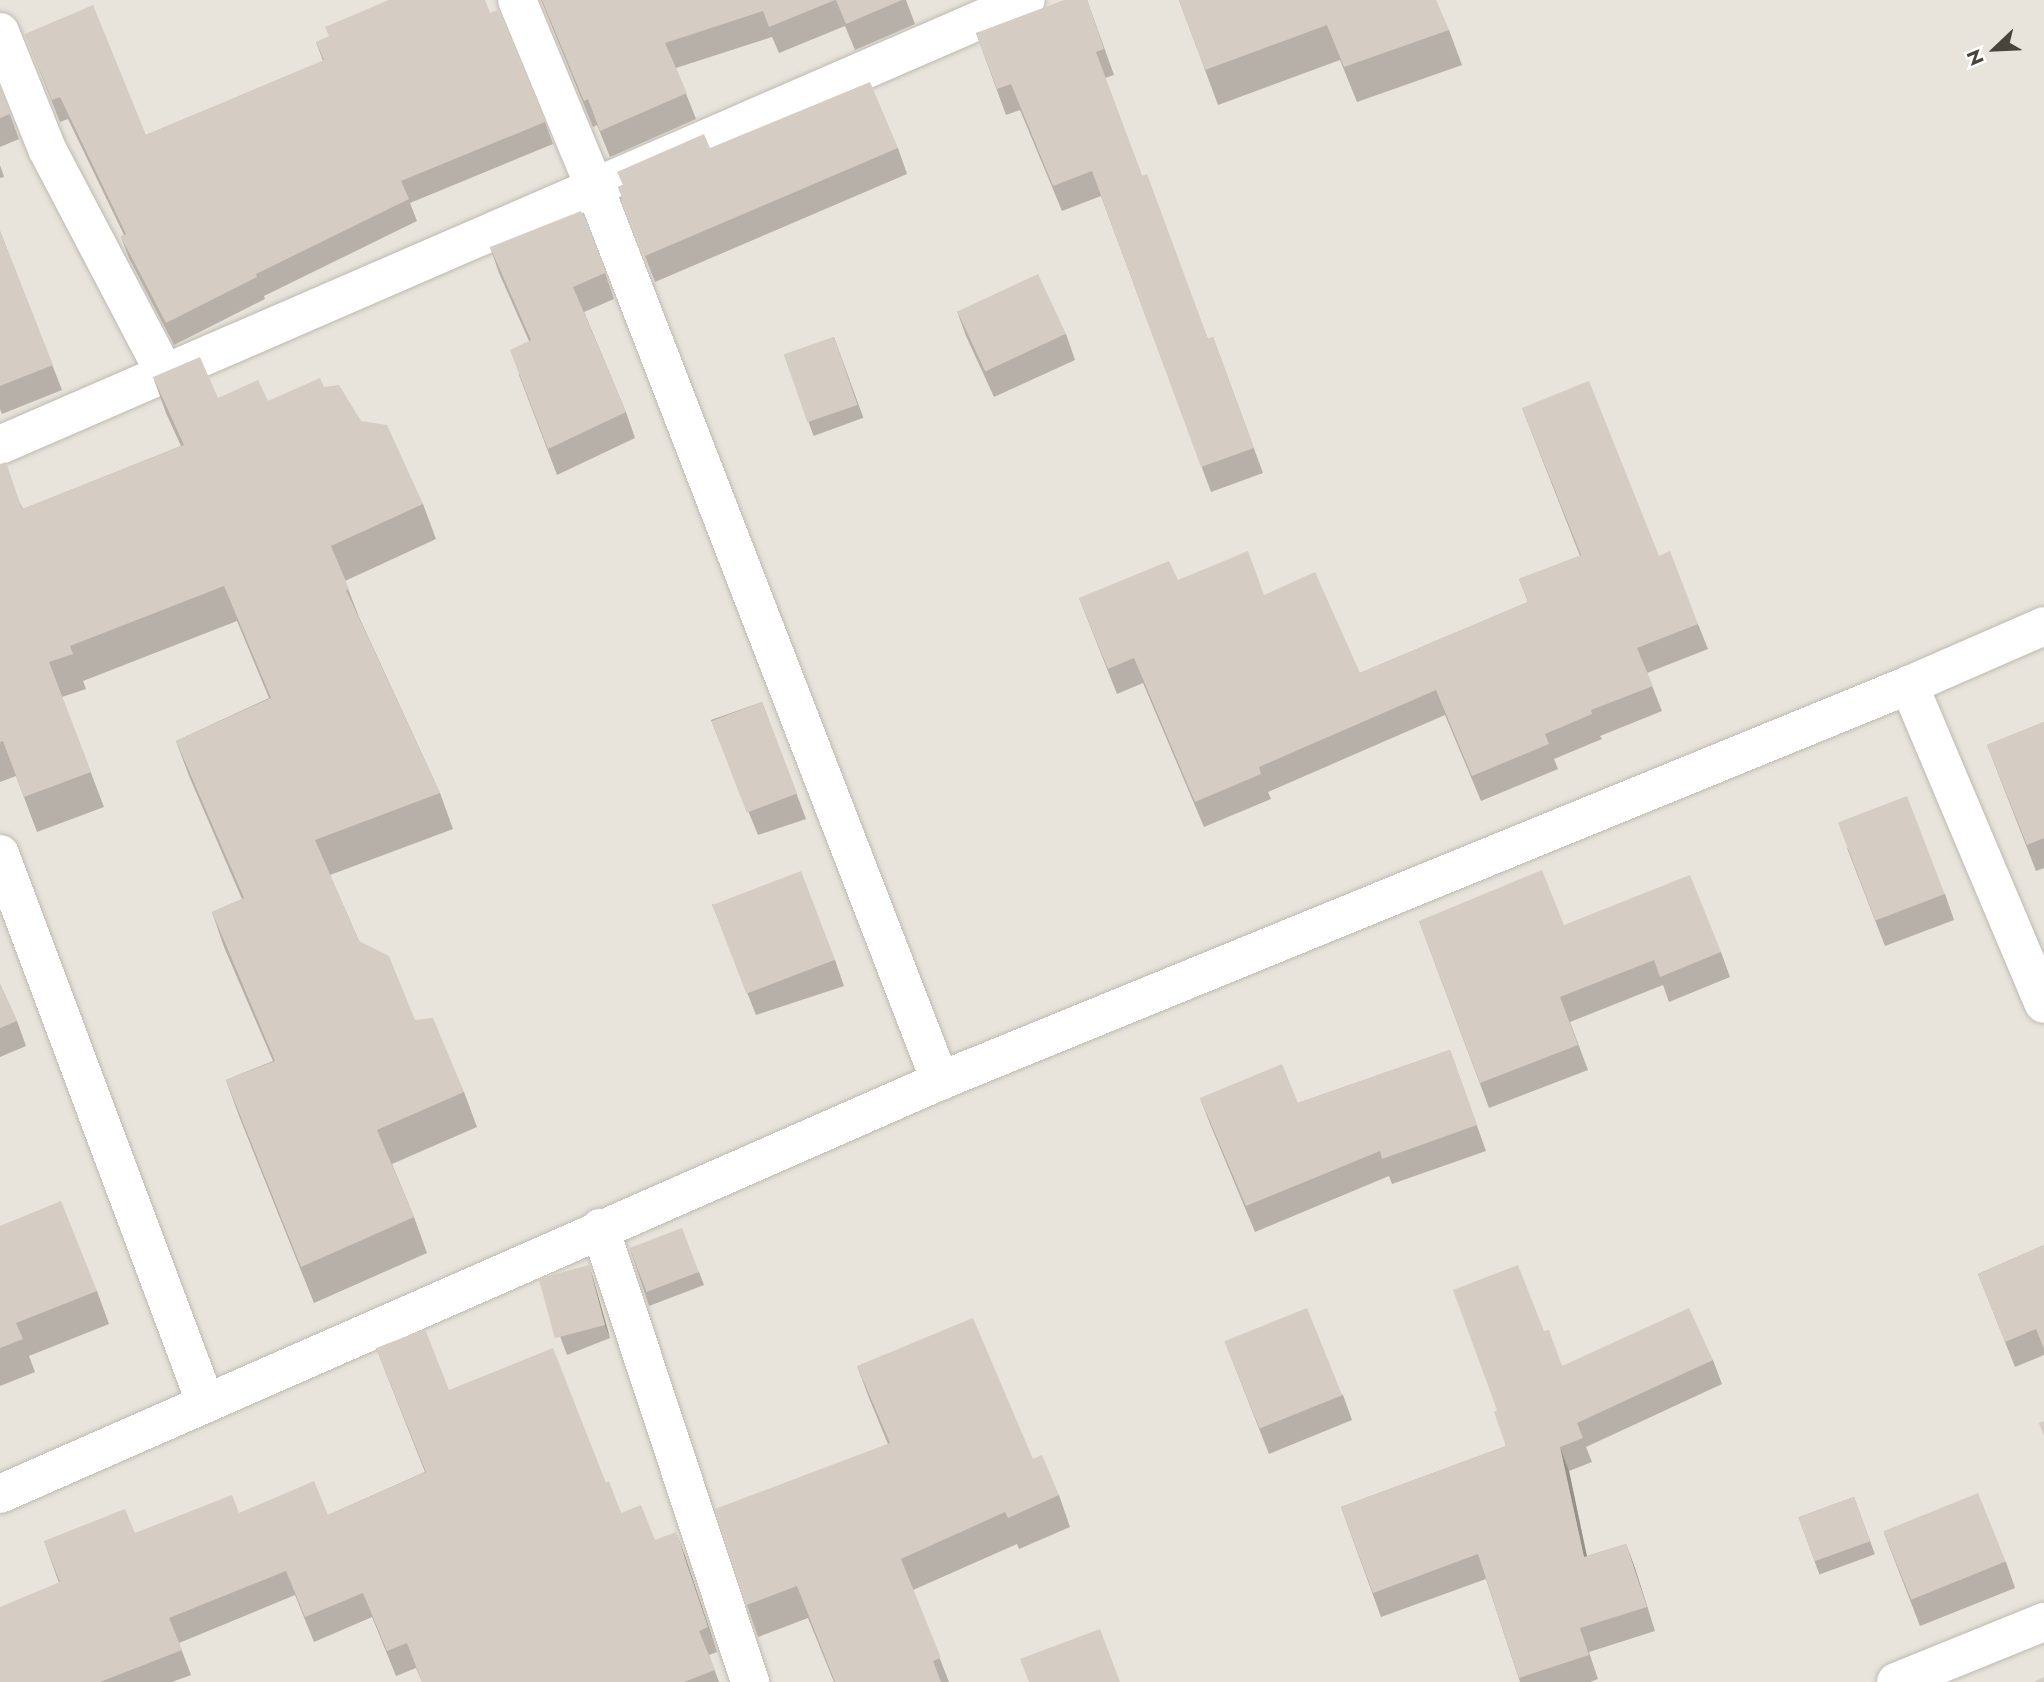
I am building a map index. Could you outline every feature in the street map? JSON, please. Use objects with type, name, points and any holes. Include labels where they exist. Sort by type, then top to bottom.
[{"type":"street","points":[[517,0],[594,186],[940,1081]]},
{"type":"street","points":[[0,445],[1026,0]]},
{"type":"street","points":[[0,32],[47,149],[164,372]]},
{"type":"street","points":[[0,1494],[600,1228],[940,1081],[1909,685],[2044,626]]},
{"type":"street","points":[[1909,685],[2044,1004]]},
{"type":"street","points":[[0,854],[205,1404]]},
{"type":"street","points":[[600,1228],[750,1682]]},
{"type":"street","points":[[1896,1682],[2044,1622]]},
{"type":"shaded area","points":[[0,0],[2044,0],[2044,1682],[0,1682]]},
{"type":"building","points":[[389,0],[485,0],[490,13],[498,10],[545,122],[401,181],[409,199],[256,274],[257,277],[166,323],[121,237],[126,234],[60,97],[52,100],[25,34],[93,5],[146,135],[324,60],[316,42],[329,36],[325,27]]},
{"type":"building","points":[[542,0],[835,0],[769,27],[763,11],[665,43],[687,93],[600,131],[588,99],[584,101]]},
{"type":"building","points":[[836,0],[902,0],[846,24]]},
{"type":"building","points":[[1064,0],[1087,0],[1104,49],[1096,52],[1142,176],[1147,174],[1208,339],[1213,337],[1254,448],[1201,467],[1092,171],[1053,186],[1011,84],[997,89],[976,33]]},
{"type":"building","points":[[1179,0],[1436,0],[1449,30],[1344,67],[1327,25],[1205,70]]},
{"type":"building","points":[[870,82],[898,148],[645,256],[618,187],[623,185],[617,172],[704,134],[710,148]]},
{"type":"building","points":[[0,88],[10,114],[0,118]]},
{"type":"building","points":[[581,211],[605,273],[573,287],[626,412],[548,449],[510,350],[531,340],[490,247]]},
{"type":"building","points":[[0,231],[53,365],[0,386]]},
{"type":"building","points":[[1038,274],[1066,334],[985,371],[957,312]]},
{"type":"building","points":[[834,337],[857,405],[807,422],[784,354]]},
{"type":"building","points":[[200,357],[218,398],[258,380],[268,401],[320,378],[324,387],[339,385],[361,421],[387,425],[423,504],[331,546],[349,589],[346,590],[440,793],[315,840],[359,941],[389,956],[415,1020],[433,1018],[464,1092],[377,1130],[414,1217],[301,1267],[226,1080],[275,1061],[212,912],[244,898],[176,741],[271,698],[224,586],[70,646],[73,654],[49,662],[91,772],[24,797],[3,741],[0,742],[0,464],[6,462],[22,509],[184,445],[153,377]]},
{"type":"building","points":[[1589,381],[1659,556],[1670,551],[1698,624],[1637,648],[1653,686],[1591,710],[1592,714],[1545,734],[1549,744],[1472,776],[1436,690],[1259,767],[1261,774],[1195,802],[1134,658],[1108,669],[1079,598],[1169,561],[1178,580],[1248,551],[1264,595],[1315,572],[1360,673],[1528,602],[1519,579],[1581,555],[1522,408]]},
{"type":"building","points":[[762,702],[797,793],[747,813],[712,721]]},
{"type":"building","points":[[2044,722],[2044,838],[2027,845],[1987,745]]},
{"type":"building","points":[[1907,796],[1945,894],[1876,921],[1838,823]]},
{"type":"building","points":[[1542,870],[1564,925],[1690,875],[1721,952],[1660,977],[1654,960],[1560,997],[1578,1045],[1480,1083],[1419,921]]},
{"type":"building","points":[[801,871],[835,960],[746,994],[712,905]]},
{"type":"building","points":[[0,984],[17,1021],[0,1028]]},
{"type":"building","points":[[1450,1050],[1477,1125],[1382,1159],[1380,1151],[1246,1206],[1200,1098],[1282,1064],[1298,1103]]},
{"type":"building","points":[[61,1201],[97,1291],[16,1323],[23,1339],[0,1348],[0,1226]]},
{"type":"building","points":[[682,1228],[699,1272],[647,1292],[630,1248]]},
{"type":"building","points":[[2044,1245],[2044,1349],[2036,1329],[2005,1342],[1978,1274]]},
{"type":"building","points":[[589,1265],[605,1325],[555,1338],[539,1278]]},
{"type":"building","points":[[1518,1265],[1544,1331],[1549,1330],[1562,1366],[1689,1308],[1713,1360],[1577,1423],[1583,1438],[1560,1447],[1584,1557],[1626,1544],[1647,1607],[1580,1628],[1589,1655],[1519,1678],[1478,1554],[1373,1593],[1341,1507],[1506,1446],[1494,1412],[1497,1410],[1453,1290]]},
{"type":"building","points":[[1307,1308],[1342,1395],[1260,1428],[1224,1341]]},
{"type":"building","points":[[973,1318],[1033,1459],[1042,1455],[1059,1495],[1008,1518],[1005,1512],[901,1559],[941,1658],[933,1661],[941,1682],[835,1682],[797,1586],[747,1605],[715,1509],[890,1443],[857,1366]]},
{"type":"building","points":[[425,1329],[449,1390],[553,1348],[606,1483],[609,1481],[621,1513],[641,1505],[655,1540],[676,1532],[708,1627],[699,1631],[715,1670],[684,1682],[422,1682],[407,1643],[387,1651],[363,1593],[305,1617],[286,1571],[169,1618],[182,1650],[100,1682],[0,1682],[0,1607],[60,1582],[44,1541],[125,1509],[135,1533],[232,1495],[239,1513],[314,1481],[328,1515],[426,1472],[376,1348]]},
{"type":"building","points":[[2044,1421],[2044,1436],[2039,1423]]},
{"type":"building","points":[[1978,1493],[2006,1562],[1911,1600],[1883,1531]]},
{"type":"building","points":[[1854,1497],[1870,1541],[1815,1561],[1799,1517]]},
{"type":"building","points":[[1100,1629],[1120,1682],[1029,1682],[1020,1659]]}]
